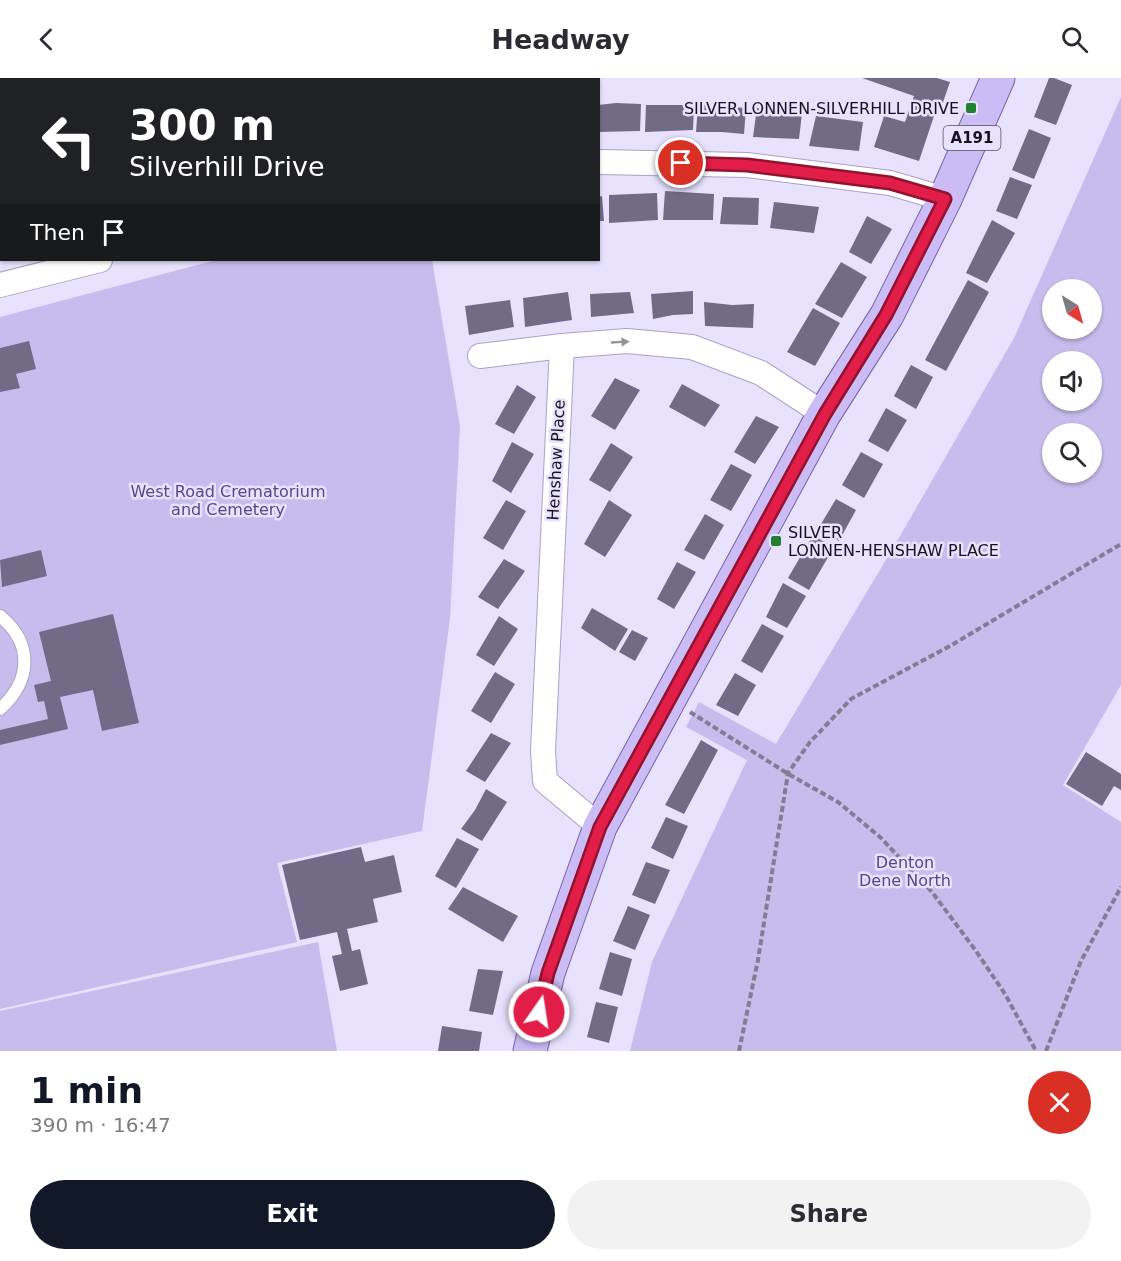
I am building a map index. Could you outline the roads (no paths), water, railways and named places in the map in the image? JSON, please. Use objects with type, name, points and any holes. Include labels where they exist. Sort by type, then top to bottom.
[{"type":"main road","name":"A191","points":[[530,1051],[548,973],[600,827],[825,414],[886,315],[945,199],[998,78]]},
{"type":"street","points":[[600,162],[747,165],[890,183],[945,199]]},
{"type":"street","points":[[0,285],[96,261]]},
{"type":"street","points":[[480,356],[627,341],[692,347],[761,373],[825,414]]},
{"type":"street","name":"Henshaw Place","points":[[562,346],[543,739],[544,781],[600,827]]},
{"type":"lane","points":[[0,616],[12,626],[22,643],[25,660],[22,680],[13,697],[0,709]]},
{"type":"place","name":"SILVER LONNEN-SILVERHILL DRIVE","points":[[971,108]]},
{"type":"place","name":"SILVER LONNEN-HENSHAW PLACE","points":[[776,541]]},
{"type":"park label","name":"West Road Crematorium and Cemetery","points":[[228,500]]},
{"type":"park label","name":"Denton Dene North","points":[[905,871]]}]
